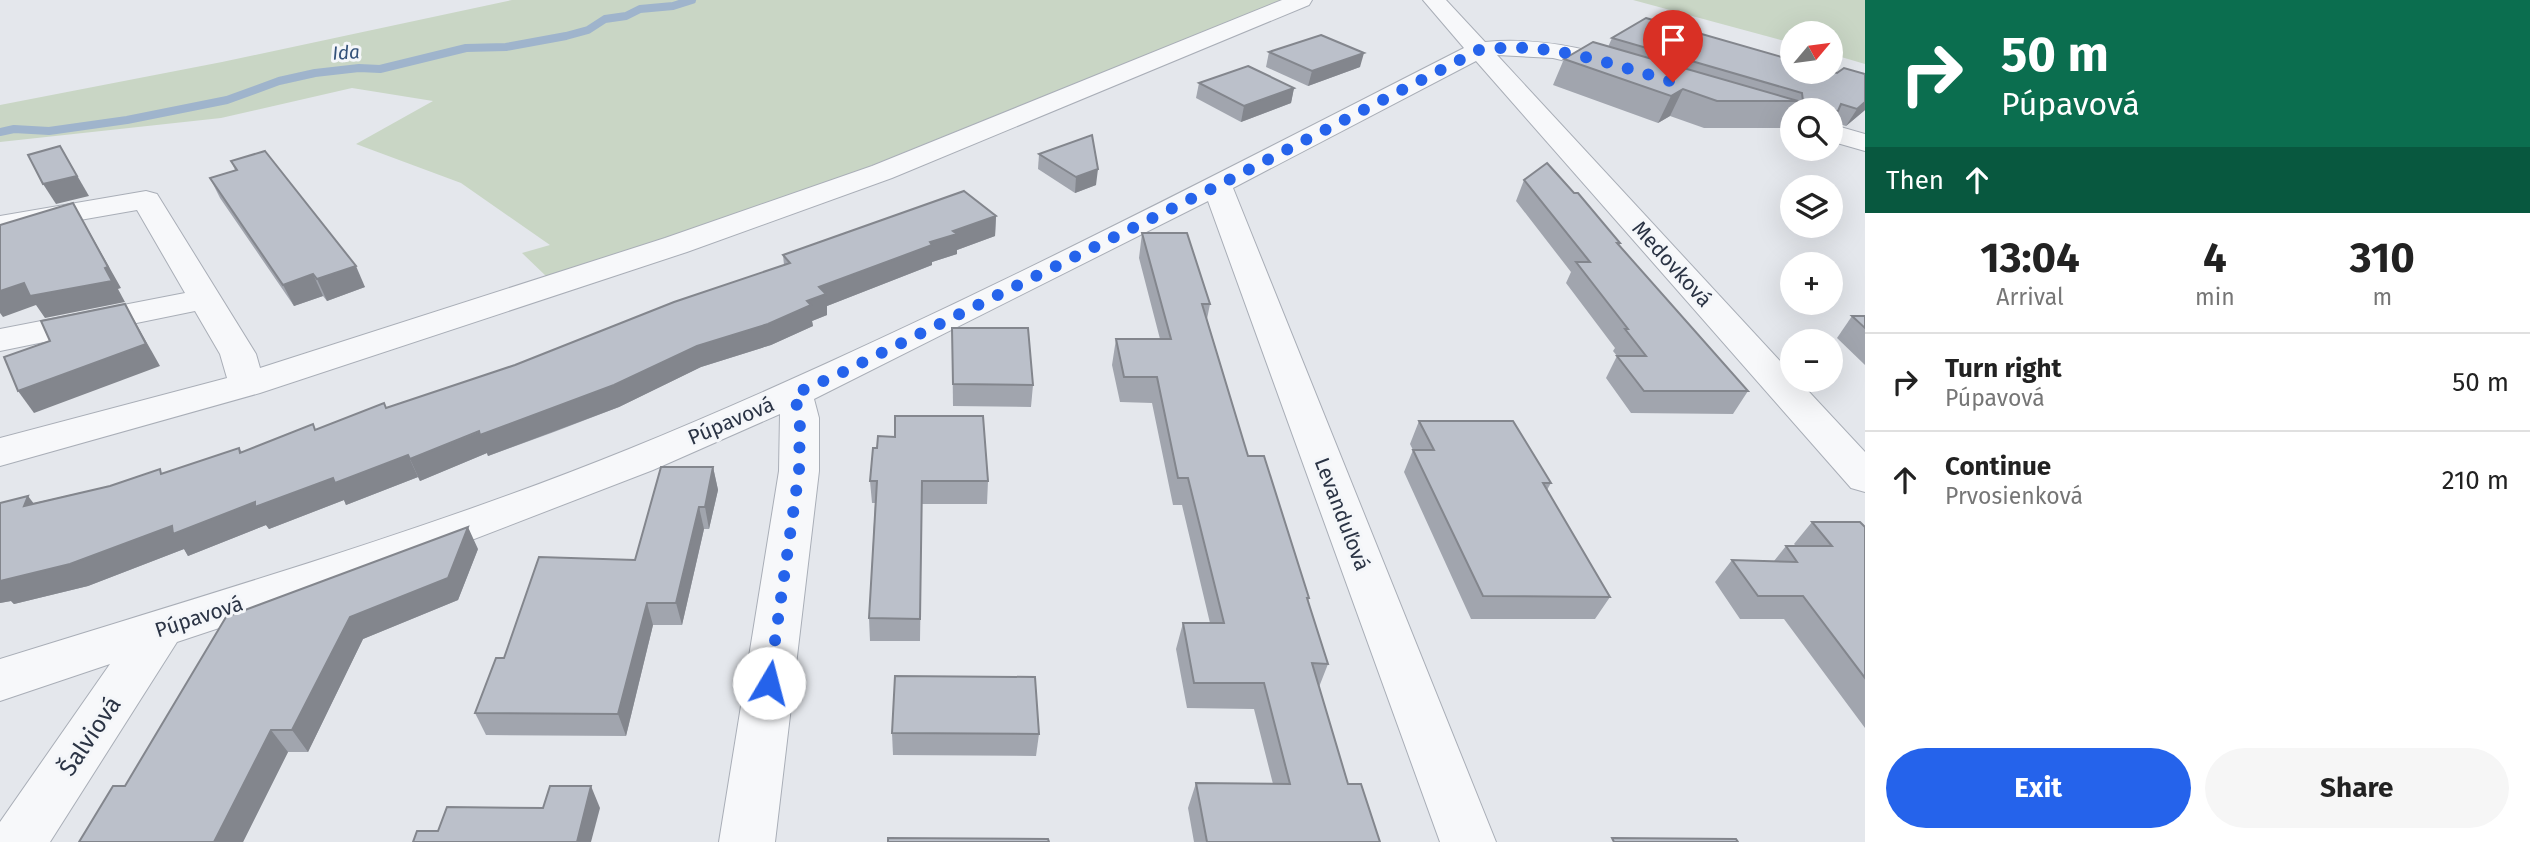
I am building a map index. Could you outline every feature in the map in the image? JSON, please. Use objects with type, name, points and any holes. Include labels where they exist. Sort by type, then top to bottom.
[{"type":"street","points":[[0,452],[247,385],[497,305],[855,182],[1301,0]]},
{"type":"street","points":[[1434,0],[1479,50],[1515,46],[1556,49],[1648,75]]},
{"type":"street","name":"Púpavová","points":[[0,680],[383,556],[639,460],[794,394],[1217,186],[1479,50]]},
{"type":"street","name":"Medovková","points":[[1479,50],[1865,478]]},
{"type":"street","points":[[1843,136],[1865,143]]},
{"type":"street","name":"Levanduľová","points":[[1217,186],[1468,842]]},
{"type":"street","points":[[0,225],[146,200],[239,355],[247,385]]},
{"type":"street","points":[[0,340],[204,299]]},
{"type":"street","points":[[747,842],[799,471],[800,418],[794,394]]},
{"type":"street","name":"Šalviová","points":[[19,842],[160,629]]},
{"type":"green space","points":[[512,0],[1282,0],[873,165],[773,202],[547,277],[522,253],[550,245],[461,183],[356,144],[433,101],[352,88],[221,118],[0,142],[0,105],[222,62]]},
{"type":"green space","points":[[1633,0],[1865,0],[1865,64],[1843,58],[1843,21],[1780,21],[1780,40]]},
{"type":"building","points":[[1646,18],[1780,57],[1780,84],[1843,84],[1844,68],[1865,74],[1865,102],[1857,109],[1843,105],[1843,98],[1803,98],[1802,93],[1612,38]]},
{"type":"building","points":[[1321,35],[1364,53],[1312,71],[1269,52]]},
{"type":"building","points":[[1593,42],[1788,98],[1780,98],[1780,101],[1717,101],[1683,89],[1671,96],[1564,59]]},
{"type":"building","points":[[1248,66],[1294,88],[1244,106],[1199,83]]},
{"type":"building","points":[[1092,135],[1098,169],[1076,177],[1039,154]]},
{"type":"building","points":[[60,146],[77,176],[43,184],[28,155]]},
{"type":"building","points":[[265,151],[356,266],[317,279],[313,274],[283,285],[210,178],[237,170],[231,161]]},
{"type":"building","points":[[1547,163],[1574,193],[1578,193],[1620,243],[1617,243],[1748,391],[1644,391],[1617,356],[1646,356],[1576,262],[1590,262],[1524,180]]},
{"type":"building","points":[[964,191],[996,216],[953,231],[957,234],[930,242],[932,245],[819,287],[826,294],[807,301],[811,305],[768,324],[697,346],[614,385],[480,435],[479,431],[410,459],[408,455],[335,483],[333,478],[255,507],[255,502],[173,534],[172,526],[70,564],[0,581],[0,503],[28,496],[24,506],[110,486],[160,469],[161,474],[239,448],[240,453],[313,424],[315,430],[384,403],[386,408],[515,365],[674,302],[790,263],[783,255]]},
{"type":"building","points":[[73,203],[108,267],[105,268],[112,281],[30,296],[24,283],[0,291],[0,225]]},
{"type":"building","points":[[1142,233],[1187,233],[1210,304],[1202,304],[1248,456],[1264,456],[1309,598],[1328,664],[1312,663],[1348,784],[1361,784],[1380,842],[1207,842],[1196,783],[1290,784],[1264,683],[1194,683],[1183,623],[1224,623],[1188,478],[1178,478],[1157,377],[1124,377],[1116,339],[1171,339]]},
{"type":"building","points":[[125,304],[146,344],[18,391],[4,357],[50,341],[41,321]]},
{"type":"building","points":[[1852,316],[1865,316],[1865,328]]},
{"type":"building","points":[[952,328],[1028,328],[1033,385],[953,384]]},
{"type":"building","points":[[895,416],[983,416],[988,481],[922,481],[920,619],[869,618],[877,481],[870,481],[873,448],[877,448],[878,436],[895,437]]},
{"type":"building","points":[[1419,421],[1513,421],[1551,483],[1543,483],[1610,597],[1483,596],[1413,450],[1434,450]]},
{"type":"building","points":[[661,467],[713,467],[705,507],[699,507],[676,603],[647,603],[618,714],[475,713],[496,658],[504,658],[539,557],[635,560]]},
{"type":"building","points":[[1812,522],[1860,522],[1865,527],[1865,678],[1803,596],[1758,596],[1732,560],[1797,562],[1786,546],[1832,546]]},
{"type":"building","points":[[468,527],[448,578],[350,617],[292,730],[271,730],[214,842],[79,842],[113,786],[125,786],[226,617]]},
{"type":"building","points":[[895,676],[1035,677],[1039,734],[892,733]]},
{"type":"building","points":[[550,786],[591,786],[577,842],[413,842],[417,831],[438,831],[447,807],[543,808]]},
{"type":"building","points":[[888,838],[1048,839],[1049,842],[888,842]]},
{"type":"building","points":[[1612,838],[1736,839],[1738,842],[1614,842]]},
{"type":"waterway","name":"Ida","points":[[0,132],[14,129],[49,131],[127,120],[227,100],[279,81],[315,73],[359,68],[380,69],[466,48],[506,47],[566,36],[588,30],[605,19],[626,16],[640,9],[673,6],[692,0]]},
{"type":"route","points":[[769,683],[799,471],[800,418],[794,394],[1217,186],[1479,50],[1515,46],[1556,49],[1673,82]]}]
